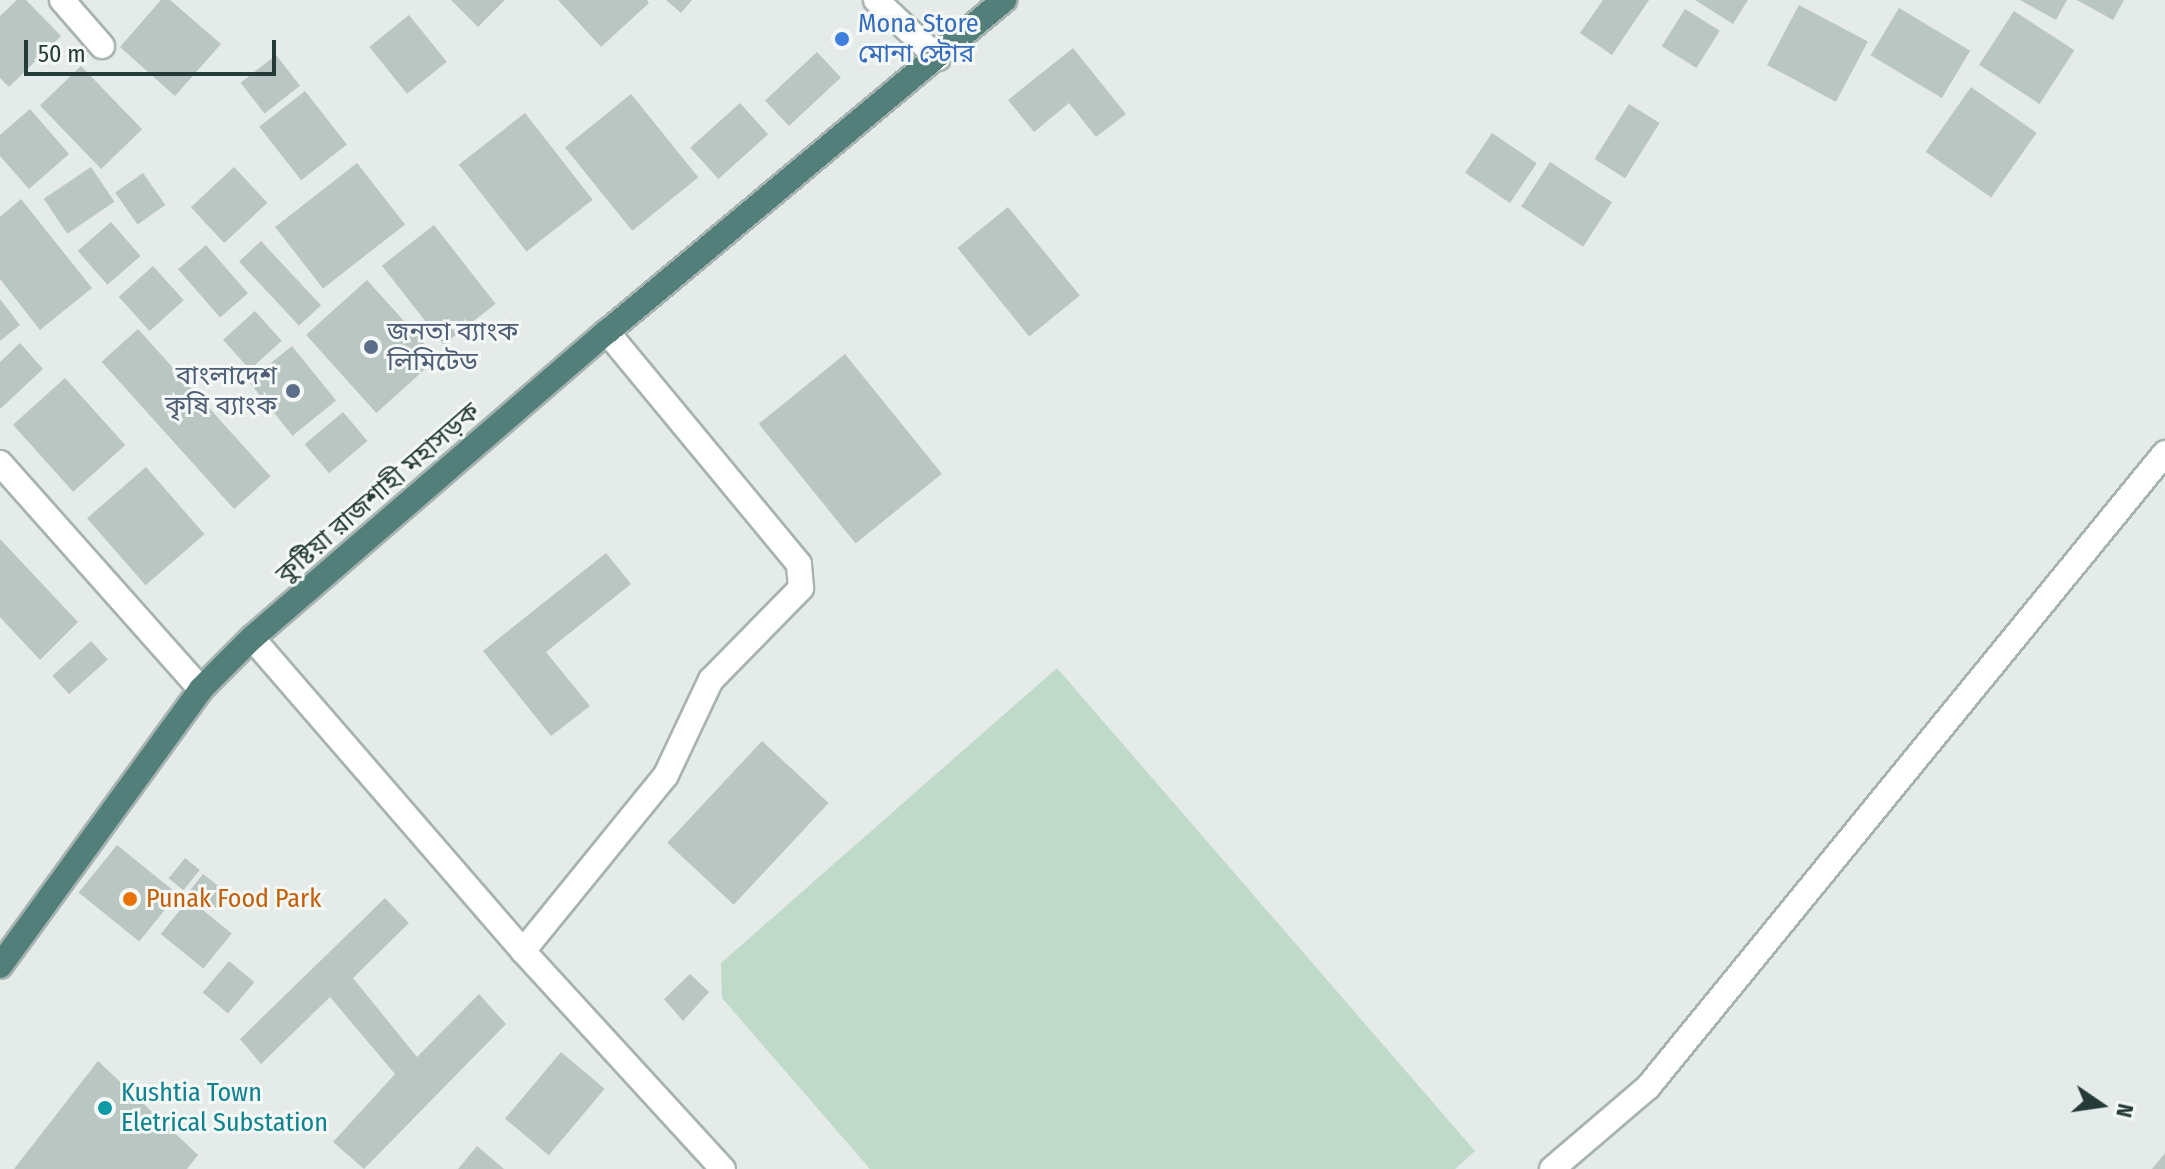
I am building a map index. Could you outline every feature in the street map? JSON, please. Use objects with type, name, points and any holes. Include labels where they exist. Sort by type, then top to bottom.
[{"type":"highway","name":"কুষ্টিয়া রাজশাহী মহাসড়ক","points":[[0,966],[201,689],[252,638],[607,332],[1004,0]]},
{"type":"street","points":[[62,0],[102,46]]},
{"type":"street","points":[[876,0],[938,58]]},
{"type":"street","points":[[523,951],[666,775],[711,680],[801,588],[799,564],[607,332]]},
{"type":"street","points":[[1552,1169],[1648,1087],[2165,453]]},
{"type":"street","points":[[0,463],[201,689]]},
{"type":"street","points":[[252,638],[523,951],[723,1169]]},
{"type":"green space","points":[[1057,668],[1475,1151],[1455,1169],[870,1169],[722,998],[721,963]]},
{"type":"building","points":[[17,0],[26,0],[61,36],[9,87],[0,78],[0,16]]},
{"type":"building","points":[[161,0],[170,0],[221,44],[175,96],[120,47]]},
{"type":"building","points":[[451,0],[505,0],[478,27]]},
{"type":"building","points":[[558,0],[647,0],[649,3],[601,47]]},
{"type":"building","points":[[666,0],[692,0],[681,13]]},
{"type":"building","points":[[1603,0],[1649,0],[1612,55],[1580,33]]},
{"type":"building","points":[[1695,0],[1748,0],[1733,24]]},
{"type":"building","points":[[2020,0],[2067,0],[2056,20]]},
{"type":"building","points":[[2077,0],[2124,0],[2113,20]]},
{"type":"building","points":[[1799,5],[1868,42],[1836,102],[1767,65]]},
{"type":"building","points":[[1899,8],[1970,51],[1942,98],[1871,55]]},
{"type":"building","points":[[1685,9],[1720,31],[1696,68],[1662,46]]},
{"type":"building","points":[[2014,11],[2074,50],[2040,104],[1979,65]]},
{"type":"building","points":[[409,15],[447,62],[407,94],[369,47]]},
{"type":"building","points":[[1073,48],[1126,114],[1096,137],[1069,103],[1034,132],[1008,100]]},
{"type":"building","points":[[817,52],[841,78],[789,126],[765,100]]},
{"type":"building","points":[[276,55],[300,86],[265,113],[241,83]]},
{"type":"building","points":[[81,66],[142,129],[101,169],[40,106]]},
{"type":"building","points":[[1971,87],[2037,133],[1991,198],[1926,152]]},
{"type":"building","points":[[305,91],[347,145],[301,180],[259,127]]},
{"type":"building","points":[[631,94],[698,177],[632,231],[565,147]]},
{"type":"building","points":[[740,103],[768,134],[718,179],[690,148]]},
{"type":"building","points":[[1629,104],[1660,123],[1625,178],[1595,159]]},
{"type":"building","points":[[30,109],[69,154],[29,189],[0,156],[0,135]]},
{"type":"building","points":[[525,113],[593,200],[527,251],[459,165]]},
{"type":"building","points":[[1492,133],[1537,163],[1510,203],[1465,173]]},
{"type":"building","points":[[1550,162],[1612,202],[1583,247],[1521,206]]},
{"type":"building","points":[[357,163],[405,224],[323,288],[275,227]]},
{"type":"building","points":[[91,167],[114,202],[67,234],[44,199]]},
{"type":"building","points":[[234,167],[267,203],[224,243],[191,207]]},
{"type":"building","points":[[143,173],[165,205],[138,224],[115,193]]},
{"type":"building","points":[[21,199],[92,288],[40,330],[0,279],[0,217]]},
{"type":"building","points":[[1008,207],[1080,296],[1029,337],[957,248]]},
{"type":"building","points":[[111,222],[141,256],[107,285],[78,251]]},
{"type":"building","points":[[434,225],[496,304],[444,344],[382,266]]},
{"type":"building","points":[[261,241],[321,305],[299,326],[239,261]]},
{"type":"building","points":[[206,245],[248,293],[220,318],[178,269]]},
{"type":"building","points":[[153,266],[184,300],[150,331],[119,297]]},
{"type":"building","name":"জনতা ব্যাংক লিমিটেড","points":[[367,280],[437,358],[376,413],[306,335]]},
{"type":"building","points":[[0,299],[20,325],[0,341]]},
{"type":"building","points":[[255,311],[282,341],[250,369],[223,340]]},
{"type":"building","points":[[138,329],[270,476],[234,509],[102,362]]},
{"type":"building","points":[[20,343],[43,369],[0,409],[0,362]]},
{"type":"building","name":"বাংলাদেশ কৃষি ব্যাংক","points":[[292,346],[336,400],[293,436],[248,381]]},
{"type":"building","points":[[845,354],[942,474],[856,544],[759,424]]},
{"type":"building","points":[[65,378],[125,445],[73,492],[13,425]]},
{"type":"building","points":[[343,412],[367,441],[329,473],[305,444]]},
{"type":"building","points":[[146,467],[204,534],[146,585],[87,518]]},
{"type":"building","points":[[0,539],[78,622],[40,660],[0,617]]},
{"type":"building","points":[[606,553],[631,584],[546,652],[590,706],[551,736],[483,651]]},
{"type":"building","points":[[91,641],[108,660],[69,694],[52,676]]},
{"type":"building","points":[[762,741],[829,803],[734,905],[667,843]]},
{"type":"building","name":"Punak Food Park","points":[[117,845],[178,894],[139,941],[79,892]]},
{"type":"building","points":[[185,858],[200,870],[183,890],[169,878]]},
{"type":"building","points":[[203,874],[227,893],[213,911],[189,892]]},
{"type":"building","points":[[385,898],[409,923],[353,978],[417,1057],[479,994],[506,1024],[364,1169],[333,1142],[395,1074],[330,997],[261,1064],[240,1039]]},
{"type":"building","points":[[189,899],[232,934],[203,969],[161,934]]},
{"type":"building","points":[[229,961],[254,982],[228,1014],[203,992]]},
{"type":"building","points":[[690,974],[709,992],[683,1021],[664,999]]},
{"type":"building","points":[[561,1052],[605,1089],[549,1155],[505,1119]]},
{"type":"building","name":"Kushtia Town Eletrical Substation","points":[[98,1061],[198,1155],[187,1169],[14,1169]]},
{"type":"building","points":[[477,1146],[504,1169],[458,1169]]},
{"type":"building","points":[[2165,1153],[2165,1169],[2152,1169]]},
{"type":"place","name":"Mona Store মোনা স্টোর","points":[[842,39]]},
{"type":"place","name":"জনতা ব্যাংক লিমিটেড","points":[[371,347]]},
{"type":"place","name":"বাংলাদেশ কৃষি ব্যাংক","points":[[293,391]]},
{"type":"place","name":"Punak Food Park","points":[[130,899]]},
{"type":"place","name":"Kushtia Town Eletrical Substation","points":[[105,1108]]}]
